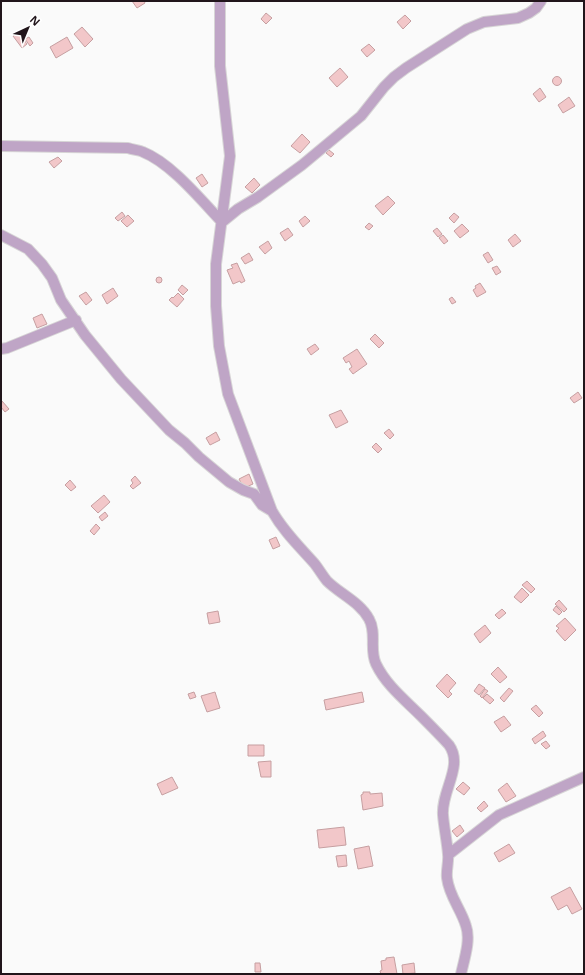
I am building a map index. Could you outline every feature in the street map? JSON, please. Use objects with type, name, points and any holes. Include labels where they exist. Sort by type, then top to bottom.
[{"type":"street","points":[[220,1],[220,66],[230,156],[216,264],[216,306],[219,346],[228,394],[272,511],[279,524],[326,580],[352,600],[370,620],[373,632],[372,654],[376,664],[394,690],[449,744],[452,750],[454,755],[453,767],[449,787],[443,803],[443,815],[448,855],[447,878],[451,895],[467,927],[467,940],[461,974]]},
{"type":"street","points":[[222,222],[238,209],[258,198],[314,155],[361,116],[384,87],[406,68],[467,29],[484,22],[518,18],[536,8],[541,1]]},
{"type":"street","points":[[1,146],[128,148],[144,152],[161,163],[179,178],[222,222]]},
{"type":"street","points":[[1,235],[28,249],[42,264],[52,278],[61,300],[111,369],[169,430],[185,442],[199,457],[229,482],[254,494],[262,504],[272,511]]},
{"type":"street","points":[[1,349],[76,320]]},
{"type":"street","points":[[448,855],[499,815],[584,777]]},
{"type":"building","points":[[132,1],[144,1],[145,3],[137,8]]},
{"type":"building","points":[[266,13],[272,18],[266,24],[261,19]]},
{"type":"building","points":[[405,15],[411,21],[403,29],[397,22]]},
{"type":"building","points":[[82,27],[93,39],[85,47],[74,34]]},
{"type":"building","points":[[18,32],[27,44],[22,48],[13,36]]},
{"type":"building","points":[[29,37],[33,43],[30,46],[25,39]]},
{"type":"building","points":[[67,37],[73,48],[56,58],[50,47]]},
{"type":"building","points":[[369,44],[375,50],[367,57],[361,50]]},
{"type":"building","points":[[340,68],[348,77],[337,87],[329,78]]},
{"type":"building","points":[[555,77],[559,77],[561,81],[559,85],[555,85],[553,83],[553,79]]},
{"type":"building","points":[[540,88],[546,97],[539,102],[533,94]]},
{"type":"building","points":[[569,97],[575,106],[563,113],[558,105]]},
{"type":"building","points":[[302,134],[310,142],[300,153],[291,146]]},
{"type":"building","points":[[329,150],[334,154],[331,157],[326,153]]},
{"type":"building","points":[[58,157],[62,161],[54,168],[49,162]]},
{"type":"building","points":[[202,174],[208,183],[202,187],[196,178]]},
{"type":"building","points":[[254,178],[260,185],[252,193],[245,187]]},
{"type":"building","points":[[388,196],[395,203],[383,215],[375,206]]},
{"type":"building","points":[[122,212],[125,216],[118,221],[115,218]]},
{"type":"building","points":[[454,213],[459,217],[454,223],[449,218]]},
{"type":"building","points":[[128,215],[134,221],[127,227],[121,221]]},
{"type":"building","points":[[305,216],[310,221],[303,227],[299,221]]},
{"type":"building","points":[[369,223],[373,226],[369,230],[365,227]]},
{"type":"building","points":[[462,224],[469,231],[460,238],[454,231]]},
{"type":"building","points":[[288,228],[293,235],[285,241],[280,233]]},
{"type":"building","points":[[437,228],[442,234],[438,237],[433,231]]},
{"type":"building","points":[[515,234],[521,241],[513,247],[508,240]]},
{"type":"building","points":[[443,235],[448,241],[444,244],[439,238]]},
{"type":"building","points":[[268,241],[272,248],[265,254],[259,247]]},
{"type":"building","points":[[488,252],[493,260],[488,263],[483,255]]},
{"type":"building","points":[[249,253],[253,260],[245,264],[241,258]]},
{"type":"building","points":[[237,263],[245,281],[241,283],[240,281],[233,284],[227,270],[233,268],[231,265]]},
{"type":"building","points":[[497,266],[501,272],[496,275],[492,268]]},
{"type":"building","points":[[159,277],[162,280],[159,283],[156,280]]},
{"type":"building","points":[[480,283],[486,292],[477,297],[473,290],[476,288],[475,286]]},
{"type":"building","points":[[182,285],[188,290],[183,295],[178,290]]},
{"type":"building","points":[[113,288],[118,296],[107,304],[102,295]]},
{"type":"building","points":[[86,292],[92,300],[86,305],[79,296]]},
{"type":"building","points":[[178,293],[184,299],[177,307],[169,300]]},
{"type":"building","points":[[452,297],[456,302],[452,304],[449,299]]},
{"type":"building","points":[[42,314],[47,324],[37,328],[33,318]]},
{"type":"building","points":[[375,334],[384,343],[379,348],[370,339]]},
{"type":"building","points":[[315,344],[319,349],[311,355],[307,349]]},
{"type":"building","points":[[357,349],[367,364],[353,374],[349,369],[352,367],[349,361],[346,363],[343,358]]},
{"type":"building","points":[[578,392],[582,398],[574,403],[570,398]]},
{"type":"building","points":[[2,401],[9,409],[5,412],[1,407]]},
{"type":"building","points":[[341,410],[348,422],[336,428],[329,415]]},
{"type":"building","points":[[389,429],[394,435],[390,439],[384,433]]},
{"type":"building","points":[[216,432],[220,440],[210,445],[206,438]]},
{"type":"building","points":[[376,443],[382,449],[378,453],[372,447]]},
{"type":"building","points":[[249,474],[253,484],[244,488],[239,479]]},
{"type":"building","points":[[135,476],[141,483],[133,489],[130,486],[133,483],[131,480]]},
{"type":"building","points":[[70,480],[76,487],[71,491],[65,485]]},
{"type":"building","points":[[104,495],[110,502],[98,513],[91,506]]},
{"type":"building","points":[[105,512],[108,516],[102,521],[99,517]]},
{"type":"building","points":[[96,524],[100,528],[94,535],[90,531]]},
{"type":"building","points":[[276,537],[280,546],[273,549],[269,540]]},
{"type":"building","points":[[527,581],[535,589],[531,593],[522,585]]},
{"type":"building","points":[[522,588],[529,595],[521,603],[514,597]]},
{"type":"building","points":[[559,600],[567,609],[564,612],[555,604]]},
{"type":"building","points":[[556,606],[562,612],[559,615],[553,610]]},
{"type":"building","points":[[502,609],[506,613],[499,619],[495,615]]},
{"type":"building","points":[[218,611],[220,622],[209,624],[207,613]]},
{"type":"building","points":[[565,618],[576,630],[565,641],[556,631],[559,628],[556,626]]},
{"type":"building","points":[[485,625],[491,633],[480,643],[474,634]]},
{"type":"building","points":[[498,667],[507,677],[500,683],[491,674]]},
{"type":"building","points":[[447,674],[456,683],[449,691],[452,694],[448,698],[436,686]]},
{"type":"building","points":[[479,684],[485,688],[479,695],[474,691]]},
{"type":"building","points":[[509,688],[513,691],[504,702],[500,698]]},
{"type":"building","points":[[485,689],[488,691],[482,698],[480,696]]},
{"type":"building","points":[[194,692],[196,697],[190,699],[188,694]]},
{"type":"building","points":[[215,692],[220,708],[207,712],[201,696]]},
{"type":"building","points":[[362,692],[364,702],[326,710],[324,700]]},
{"type":"building","points":[[487,694],[494,700],[490,704],[483,698]]},
{"type":"building","points":[[536,705],[543,713],[539,717],[531,709]]},
{"type":"building","points":[[504,716],[511,725],[501,732],[494,722]]},
{"type":"building","points":[[543,731],[546,736],[535,744],[532,739]]},
{"type":"building","points":[[546,741],[550,746],[546,749],[541,744]]},
{"type":"building","points":[[248,745],[264,745],[264,756],[248,756]]},
{"type":"building","points":[[271,761],[271,777],[261,777],[258,762]]},
{"type":"building","points":[[172,777],[178,788],[162,795],[157,784]]},
{"type":"building","points":[[463,782],[470,788],[464,795],[456,789]]},
{"type":"building","points":[[507,783],[516,796],[506,802],[498,790]]},
{"type":"building","points":[[363,792],[370,792],[370,794],[382,793],[383,806],[363,810],[361,795]]},
{"type":"building","points":[[484,801],[488,806],[481,812],[477,808]]},
{"type":"building","points":[[460,825],[464,831],[457,837],[452,831]]},
{"type":"building","points":[[344,827],[346,845],[319,848],[317,830]]},
{"type":"building","points":[[509,844],[515,853],[499,862],[494,853]]},
{"type":"building","points":[[369,846],[373,866],[358,869],[354,849]]},
{"type":"building","points":[[346,855],[347,866],[338,867],[336,856]]},
{"type":"building","points":[[570,887],[582,909],[572,914],[567,905],[558,910],[551,897]]},
{"type":"building","points":[[394,957],[397,974],[381,974],[381,961],[386,960],[386,958]]},
{"type":"building","points":[[255,963],[260,963],[261,972],[255,972]]},
{"type":"building","points":[[414,963],[415,973],[403,974],[402,965]]}]
